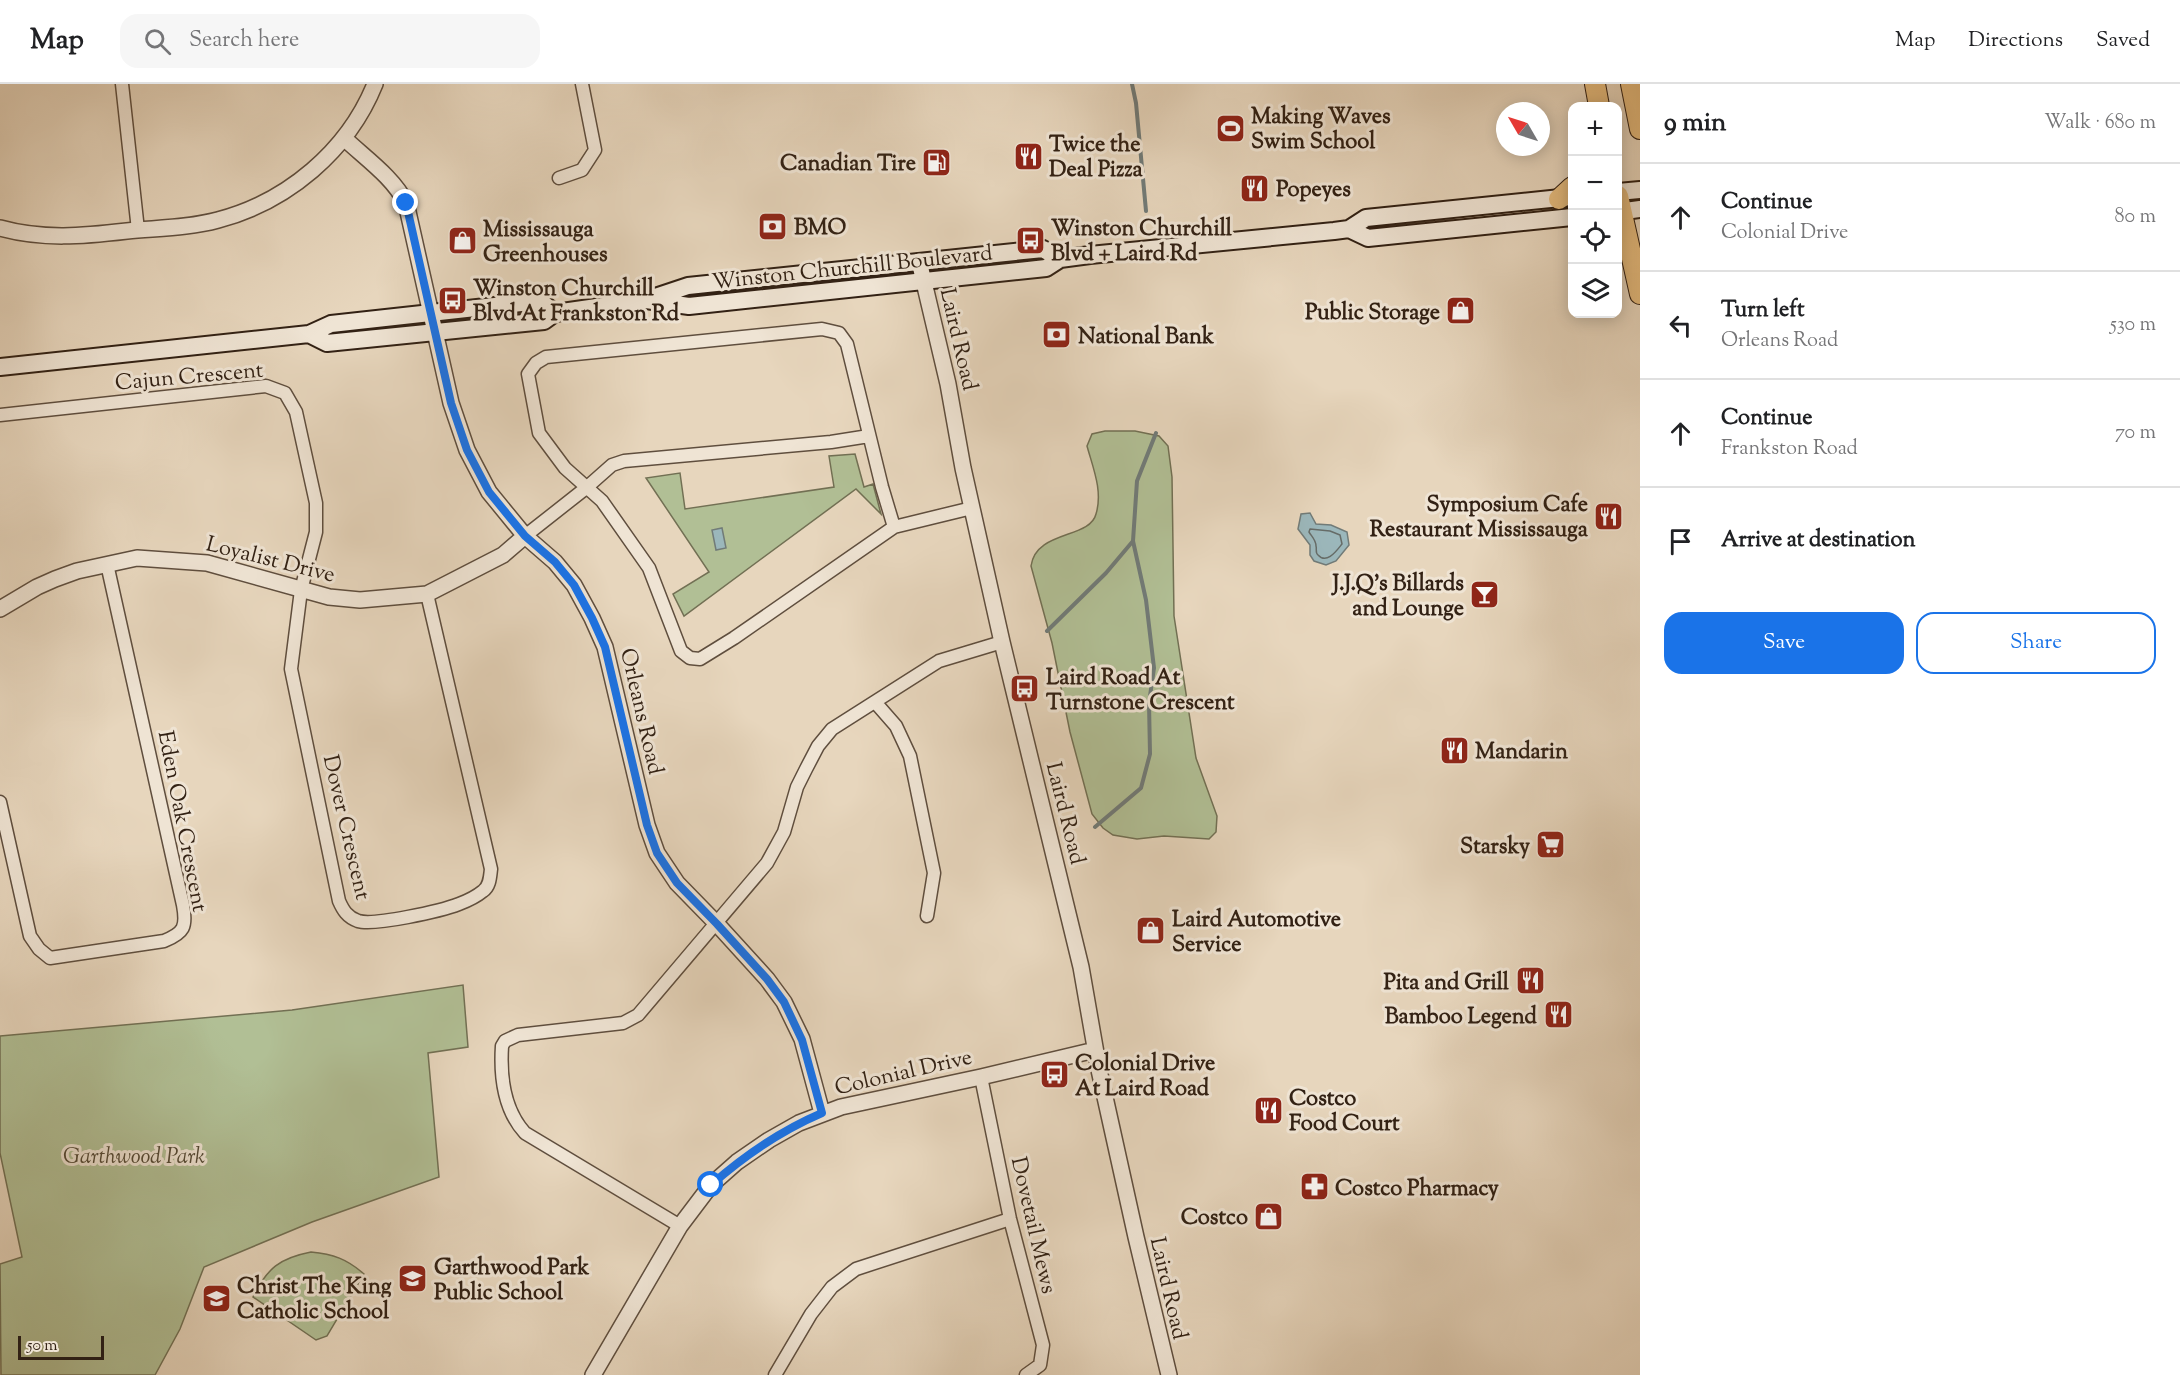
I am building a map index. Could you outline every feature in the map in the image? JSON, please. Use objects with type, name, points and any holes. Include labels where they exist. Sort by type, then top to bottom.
[{"type":"main road","points":[[1594,84],[1598,102]]},
{"type":"main road","points":[[1631,84],[1640,129]]},
{"type":"main road","points":[[1640,190],[1623,204],[1640,294]]},
{"type":"main road","name":"Winston Churchill Boulevard","points":[[646,300],[689,306],[1046,268],[1060,259],[1349,229],[1366,218],[1568,194]]},
{"type":"main road","name":"Winston Churchill Boulevard","points":[[1349,229],[1368,238],[1568,217]]},
{"type":"main road","name":"Winston Churchill Boulevard","points":[[309,334],[327,343],[544,321],[555,313],[646,300],[688,286],[919,261],[1042,249],[1060,259]]},
{"type":"main road","name":"Winston Churchill Boulevard","points":[[0,367],[309,334],[331,324],[540,302],[555,313]]},
{"type":"street","points":[[122,84],[138,230]]},
{"type":"street","points":[[0,228],[54,237],[138,230],[216,221],[258,206],[296,184],[344,138],[359,116],[375,84]]},
{"type":"street","points":[[559,178],[582,170],[595,150],[582,84]]},
{"type":"street","name":"Orleans Road","points":[[344,138],[387,178],[402,194],[406,203],[451,403],[467,450],[489,492],[525,536],[555,562],[574,585],[605,647],[647,825],[657,853],[677,883],[767,979],[784,1002],[802,1040],[822,1113]]},
{"type":"street","name":"Laird Road","points":[[919,261],[948,384],[972,508],[1002,642],[1078,957],[1095,1050],[1169,1375]]},
{"type":"street","points":[[894,527],[847,344],[839,333],[822,329],[546,357],[536,363],[528,374],[539,433],[565,468],[602,501],[649,568],[681,651],[685,656],[695,660],[734,638],[894,527],[972,508]]},
{"type":"street","name":"Cajun Crescent","points":[[0,415],[266,386],[285,393],[296,412],[316,503],[316,532],[301,590]]},
{"type":"street","points":[[525,536],[612,465],[624,460],[831,442],[869,436]]},
{"type":"street","name":"Loyalist Drive","points":[[0,609],[37,586],[55,579],[77,571],[137,558],[207,563],[329,597],[360,600],[427,594],[503,555],[525,536]]},
{"type":"street","name":"Eden Oak Crescent","points":[[0,802],[30,936],[39,949],[50,958],[164,941],[178,935],[186,921],[183,905],[107,564]]},
{"type":"street","name":"Dover Crescent","points":[[301,590],[291,669],[339,901],[345,913],[356,920],[366,922],[414,915],[459,904],[485,890],[490,880],[491,869],[427,594]]},
{"type":"street","points":[[680,1226],[525,1134],[507,1106],[502,1046],[505,1041],[518,1035],[615,1024],[633,1019],[768,863],[784,832],[797,787],[818,746],[832,729],[939,661],[1002,642]]},
{"type":"street","points":[[875,702],[896,726],[910,756],[934,873],[927,916]]},
{"type":"street","name":"Colonial Drive","points":[[593,1375],[680,1226],[711,1185],[737,1162],[779,1134],[822,1113],[1095,1050]]},
{"type":"street","name":"Dovetail Mews","points":[[981,1077],[1010,1219],[1043,1345],[1040,1365],[1026,1375]]},
{"type":"street","points":[[776,1375],[811,1314],[832,1287],[856,1269],[1010,1219]]},
{"type":"green space","points":[[1105,431],[1135,431],[1159,436],[1168,446],[1172,477],[1174,616],[1196,758],[1217,816],[1216,832],[1209,839],[1164,836],[1137,839],[1113,835],[1103,828],[1092,814],[1070,732],[1052,643],[1031,566],[1035,554],[1042,546],[1084,528],[1092,522],[1096,514],[1098,497],[1087,446],[1092,434]]},
{"type":"green space","points":[[855,454],[864,487],[873,484],[881,514],[856,489],[684,616],[673,594],[709,572],[646,478],[680,473],[685,509],[834,487],[829,456]]},
{"type":"green space","name":"Garthwood Park","points":[[463,985],[468,1047],[428,1053],[439,1177],[312,1222],[204,1267],[180,1329],[155,1375],[1,1375],[0,1264],[22,1257],[0,1153],[0,1036],[292,1010]]},
{"type":"green space","points":[[311,1252],[339,1258],[364,1274],[327,1336],[316,1340],[253,1297],[269,1272],[276,1266],[291,1257]]},
{"type":"water","points":[[1310,513],[1316,524],[1331,525],[1347,532],[1349,545],[1336,561],[1326,565],[1314,561],[1310,555],[1310,545],[1298,529],[1301,514]]},
{"type":"water","points":[[722,528],[726,548],[716,550],[712,530]]},
{"type":"waterway","points":[[1132,84],[1136,103],[1146,211]]},
{"type":"waterway","points":[[1095,827],[1141,788],[1150,754],[1149,703],[1154,668],[1146,600],[1133,541],[1137,481],[1156,433]]},
{"type":"waterway","points":[[1047,631],[1106,573],[1133,541]]},
{"type":"place","name":"Making Waves Swim School","points":[[1230,128]]},
{"type":"place","name":"Twice the Deal Pizza","points":[[1028,156]]},
{"type":"place","name":"Canadian Tire","points":[[937,162]]},
{"type":"place","name":"Popeyes","points":[[1255,188]]},
{"type":"place","name":"BMO","points":[[773,226]]},
{"type":"place","name":"Winston Churchill Blvd + Laird Rd","points":[[1030,240]]},
{"type":"place","name":"Mississauga Greenhouses","points":[[462,241]]},
{"type":"place","name":"Winston Churchill Blvd At Frankston Rd","points":[[452,300]]},
{"type":"place","name":"Public Storage","points":[[1461,311]]},
{"type":"place","name":"National Bank","points":[[1057,335]]},
{"type":"place","name":"Symposium Cafe Restaurant Mississauga","points":[[1609,516]]},
{"type":"place","name":"J.J.Q's Billards and Lounge","points":[[1485,595]]},
{"type":"place","name":"Laird Road At Turnstone Crescent","points":[[1025,689]]},
{"type":"place","name":"Mandarin","points":[[1454,750]]},
{"type":"place","name":"Starsky","points":[[1551,845]]},
{"type":"place","name":"Laird Automotive Service","points":[[1151,931]]},
{"type":"place","name":"Pita and Grill","points":[[1530,981]]},
{"type":"place","name":"Bamboo Legend","points":[[1558,1015]]},
{"type":"place","name":"Colonial Drive At Laird Road","points":[[1054,1075]]},
{"type":"place","name":"Costco Food Court","points":[[1268,1110]]},
{"type":"place","name":"Costco Pharmacy","points":[[1314,1187]]},
{"type":"place","name":"Costco","points":[[1269,1216]]},
{"type":"place","name":"Garthwood Park Public School","points":[[413,1279]]},
{"type":"place","name":"Christ The King Catholic School","points":[[216,1298]]},
{"type":"route","points":[[406,203],[410,212],[451,403],[467,450],[489,492],[525,536],[555,562],[574,585],[592,618],[605,647],[647,825],[657,853],[677,883],[767,979],[784,1002],[802,1040],[822,1113],[769,1140],[737,1162],[711,1185]]}]
